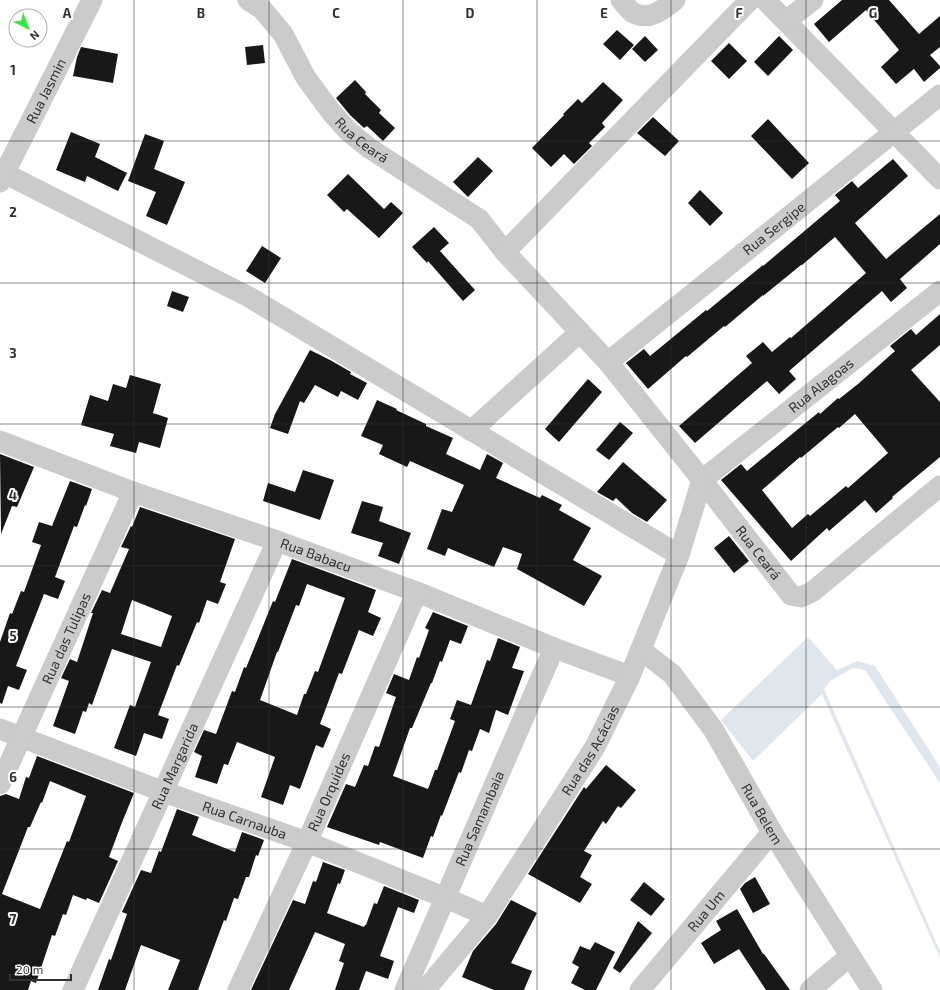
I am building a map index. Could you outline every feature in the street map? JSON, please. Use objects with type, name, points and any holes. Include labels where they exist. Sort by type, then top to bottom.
[{"type":"street","name":"Rua Jasmin","points":[[4,165],[92,0]]},
{"type":"street","name":"Rua Ceará","points":[[248,0],[262,9],[283,34],[306,78],[332,113],[348,131],[369,148],[479,220],[505,252],[608,362],[791,595],[800,597],[812,592],[940,486]]},
{"type":"street","points":[[621,0],[632,12],[643,16],[654,15],[676,0]]},
{"type":"street","points":[[505,252],[750,0]]},
{"type":"street","points":[[765,0],[940,179]]},
{"type":"street","points":[[786,21],[813,0]]},
{"type":"street","name":"Rua Sergipe","points":[[608,362],[940,95]]},
{"type":"street","points":[[4,165],[249,297],[679,555]]},
{"type":"street","name":"Rua Alagoas","points":[[702,480],[940,291]]},
{"type":"street","points":[[471,430],[580,332]]},
{"type":"street","name":"Rua Babacu","points":[[0,441],[133,492],[277,541],[417,592],[554,648],[630,676]]},
{"type":"street","name":"Rua das Acácias","points":[[424,990],[487,916],[595,747],[630,676],[679,555],[702,480]]},
{"type":"street","name":"Rua das Tulipas","points":[[0,784],[133,492]]},
{"type":"street","name":"Rua Margarida","points":[[73,990],[277,541]]},
{"type":"street","name":"Rua Orquides","points":[[238,990],[307,842],[417,592]]},
{"type":"street","name":"Rua Samambaia","points":[[405,990],[554,648]]},
{"type":"street","name":"Rua Belem","points":[[640,650],[672,674],[713,729],[772,832],[872,990]]},
{"type":"street","name":"Rua Carnauba","points":[[0,729],[164,792],[307,842],[487,916]]},
{"type":"street","name":"Rua Um","points":[[640,990],[772,832]]},
{"type":"street","points":[[810,990],[850,956]]},
{"type":"shaded area","points":[[808,637],[837,670],[857,661],[875,666],[940,767],[940,783],[865,670],[853,668],[830,681],[824,689],[940,951],[940,958],[822,694],[753,761],[721,720]]},
{"type":"building","points":[[842,0],[889,0],[919,34],[940,16],[940,47],[930,55],[940,66],[940,68],[924,82],[914,69],[896,84],[881,67],[899,50],[866,10],[829,42],[814,24]]},
{"type":"building","points":[[617,30],[634,45],[620,60],[603,44]]},
{"type":"building","points":[[645,36],[658,50],[645,62],[632,49]]},
{"type":"building","points":[[779,36],[793,50],[768,76],[754,62]]},
{"type":"building","points":[[729,43],[747,61],[729,79],[711,61]]},
{"type":"building","points":[[263,45],[265,63],[247,65],[245,47]]},
{"type":"building","points":[[81,47],[118,54],[113,83],[73,76]]},
{"type":"building","points":[[355,80],[366,92],[365,94],[381,110],[379,113],[395,128],[383,141],[367,126],[364,128],[350,115],[336,98]]},
{"type":"building","points":[[603,82],[623,100],[602,123],[605,127],[589,143],[592,146],[574,164],[564,154],[551,167],[532,148],[578,99],[582,103]]},
{"type":"building","points":[[653,117],[679,141],[665,156],[637,133]]},
{"type":"building","points":[[768,119],[809,163],[792,179],[751,136]]},
{"type":"building","points":[[71,132],[100,144],[95,157],[127,173],[118,191],[87,176],[85,182],[56,170]]},
{"type":"building","points":[[145,134],[164,141],[154,169],[185,182],[167,225],[146,216],[156,192],[128,181]]},
{"type":"building","points":[[478,157],[493,171],[468,197],[453,182]]},
{"type":"building","points":[[893,159],[908,176],[855,223],[886,259],[940,214],[940,244],[900,279],[907,288],[891,302],[882,291],[789,371],[796,379],[779,394],[767,381],[695,443],[679,426],[752,363],[746,356],[763,342],[772,352],[790,337],[791,338],[866,273],[835,237],[725,327],[724,326],[687,357],[686,356],[648,389],[626,363],[644,349],[650,356],[763,266],[840,201],[835,195],[852,181],[858,188]]},
{"type":"building","points":[[348,174],[384,209],[391,202],[403,213],[379,238],[347,209],[344,212],[327,195]]},
{"type":"building","points":[[700,190],[723,213],[710,226],[688,203]]},
{"type":"building","points":[[434,227],[449,243],[440,251],[475,290],[463,301],[428,261],[427,263],[412,247]]},
{"type":"building","points":[[262,246],[281,258],[265,283],[246,271]]},
{"type":"building","points":[[172,291],[189,297],[183,312],[167,306]]},
{"type":"building","points":[[940,314],[940,345],[911,370],[940,402],[940,457],[892,497],[893,498],[876,513],[865,500],[829,531],[827,528],[791,561],[721,480],[741,464],[747,471],[819,412],[820,414],[838,398],[839,399],[858,384],[895,351],[890,346],[911,329],[916,335]],"holes":[[[855,414],[888,453],[848,488],[846,486],[810,516],[808,514],[792,528],[762,490],[800,457],[801,458]]]},
{"type":"building","points":[[310,350],[351,372],[350,374],[367,383],[358,400],[341,391],[338,397],[315,385],[304,403],[300,401],[288,434],[270,428],[275,414]]},
{"type":"building","points":[[130,375],[161,384],[153,413],[168,418],[160,448],[139,442],[136,453],[110,446],[114,434],[81,425],[90,395],[108,401],[113,384],[126,388]]},
{"type":"building","points":[[588,379],[602,392],[559,442],[545,429]]},
{"type":"building","points":[[377,400],[426,424],[426,426],[453,438],[446,454],[480,470],[487,454],[503,463],[496,478],[540,498],[542,495],[562,505],[559,510],[591,528],[573,560],[602,576],[584,606],[517,569],[522,554],[503,547],[494,567],[448,548],[445,556],[427,549],[442,509],[452,512],[464,485],[410,461],[407,467],[379,454],[383,445],[361,436]]},
{"type":"building","points":[[620,422],[633,433],[609,460],[596,450]]},
{"type":"building","points":[[0,454],[34,467],[17,507],[12,506],[1,534]]},
{"type":"building","points":[[623,462],[667,500],[647,522],[632,513],[616,498],[613,501],[597,492]]},
{"type":"building","points":[[303,470],[334,480],[320,520],[263,501],[268,483],[295,492]]},
{"type":"building","points":[[70,481],[92,489],[77,527],[74,526],[55,577],[65,581],[58,599],[44,594],[16,666],[27,670],[19,690],[8,686],[2,704],[0,703],[0,642],[10,613],[12,614],[21,591],[24,592],[41,545],[32,542],[39,522],[52,526]]},
{"type":"building","points":[[362,501],[383,507],[379,521],[411,533],[399,564],[378,556],[383,543],[351,533]]},
{"type":"building","points":[[140,507],[235,539],[220,582],[226,584],[218,604],[207,600],[199,623],[197,622],[179,666],[177,665],[158,715],[169,719],[162,739],[144,733],[136,756],[114,748],[130,705],[135,707],[151,662],[112,649],[92,705],[89,703],[86,712],[83,711],[75,734],[53,726],[69,681],[61,678],[70,659],[77,662],[93,613],[91,613],[102,590],[110,593],[129,549],[121,547],[131,526],[132,527]],"holes":[[[132,600],[172,616],[161,647],[121,634]]]},
{"type":"building","points":[[729,536],[749,561],[734,573],[714,548]]},
{"type":"building","points":[[292,559],[376,590],[368,612],[381,618],[373,636],[359,630],[342,674],[339,673],[320,724],[331,729],[323,748],[316,745],[300,789],[290,785],[283,805],[261,797],[275,757],[237,742],[228,765],[224,764],[217,784],[195,777],[202,756],[194,752],[204,730],[216,734],[232,691],[235,692],[244,667],[246,668],[273,601],[275,602]],"holes":[[[307,584],[345,598],[318,672],[315,671],[306,694],[304,694],[297,715],[260,700],[296,605],[299,606]]]},
{"type":"building","points":[[433,612],[468,626],[461,644],[450,640],[442,662],[440,661],[412,728],[410,728],[393,776],[428,789],[435,770],[437,770],[455,721],[450,719],[457,700],[471,705],[487,660],[490,661],[498,638],[520,647],[512,668],[524,671],[508,715],[496,710],[489,733],[480,729],[472,751],[469,750],[461,773],[459,772],[442,816],[441,815],[433,837],[431,836],[423,858],[380,842],[379,845],[327,827],[346,784],[355,787],[364,765],[368,766],[375,746],[379,747],[396,697],[386,693],[394,674],[409,680],[429,630],[425,628]]},
{"type":"building","points":[[37,756],[134,793],[109,857],[118,861],[99,903],[87,898],[86,900],[73,895],[66,915],[63,914],[55,936],[52,935],[36,983],[31,981],[28,990],[0,990],[0,796],[6,794],[19,799],[26,777],[29,778]],"holes":[[[50,781],[86,796],[69,842],[67,841],[40,909],[2,894],[28,827],[30,827],[41,802],[42,803]]]},
{"type":"building","points":[[606,765],[636,790],[621,808],[618,806],[606,824],[603,821],[584,851],[592,855],[580,877],[592,884],[580,903],[528,874],[584,787],[586,789]]},
{"type":"building","points":[[177,809],[199,817],[192,835],[235,852],[242,832],[264,840],[258,856],[256,855],[249,877],[246,877],[238,899],[234,898],[226,921],[224,920],[198,990],[168,990],[180,960],[141,945],[125,990],[98,990],[109,959],[111,960],[127,914],[122,912],[141,870],[151,873],[159,851],[161,852]]},
{"type":"building","points":[[323,862],[345,870],[340,884],[338,883],[327,913],[364,927],[374,903],[377,904],[384,886],[419,900],[414,913],[398,907],[380,956],[394,961],[388,979],[366,971],[359,990],[335,990],[344,963],[339,961],[345,944],[315,932],[289,990],[251,990],[293,900],[305,904],[313,881],[316,882]]},
{"type":"building","points":[[755,877],[770,904],[753,913],[740,889],[745,883]]},
{"type":"building","points":[[644,882],[665,899],[651,916],[630,900]]},
{"type":"building","points":[[511,900],[537,913],[511,963],[532,971],[524,990],[494,990],[462,977],[473,951],[496,924]]},
{"type":"building","points":[[737,909],[763,954],[790,990],[766,990],[739,949],[714,964],[701,943],[721,930],[716,921]]},
{"type":"building","points":[[638,921],[652,933],[620,973],[613,968]]},
{"type":"building","points":[[595,942],[615,952],[596,990],[585,990],[571,983],[579,967],[572,963],[580,946],[590,950]]}]
